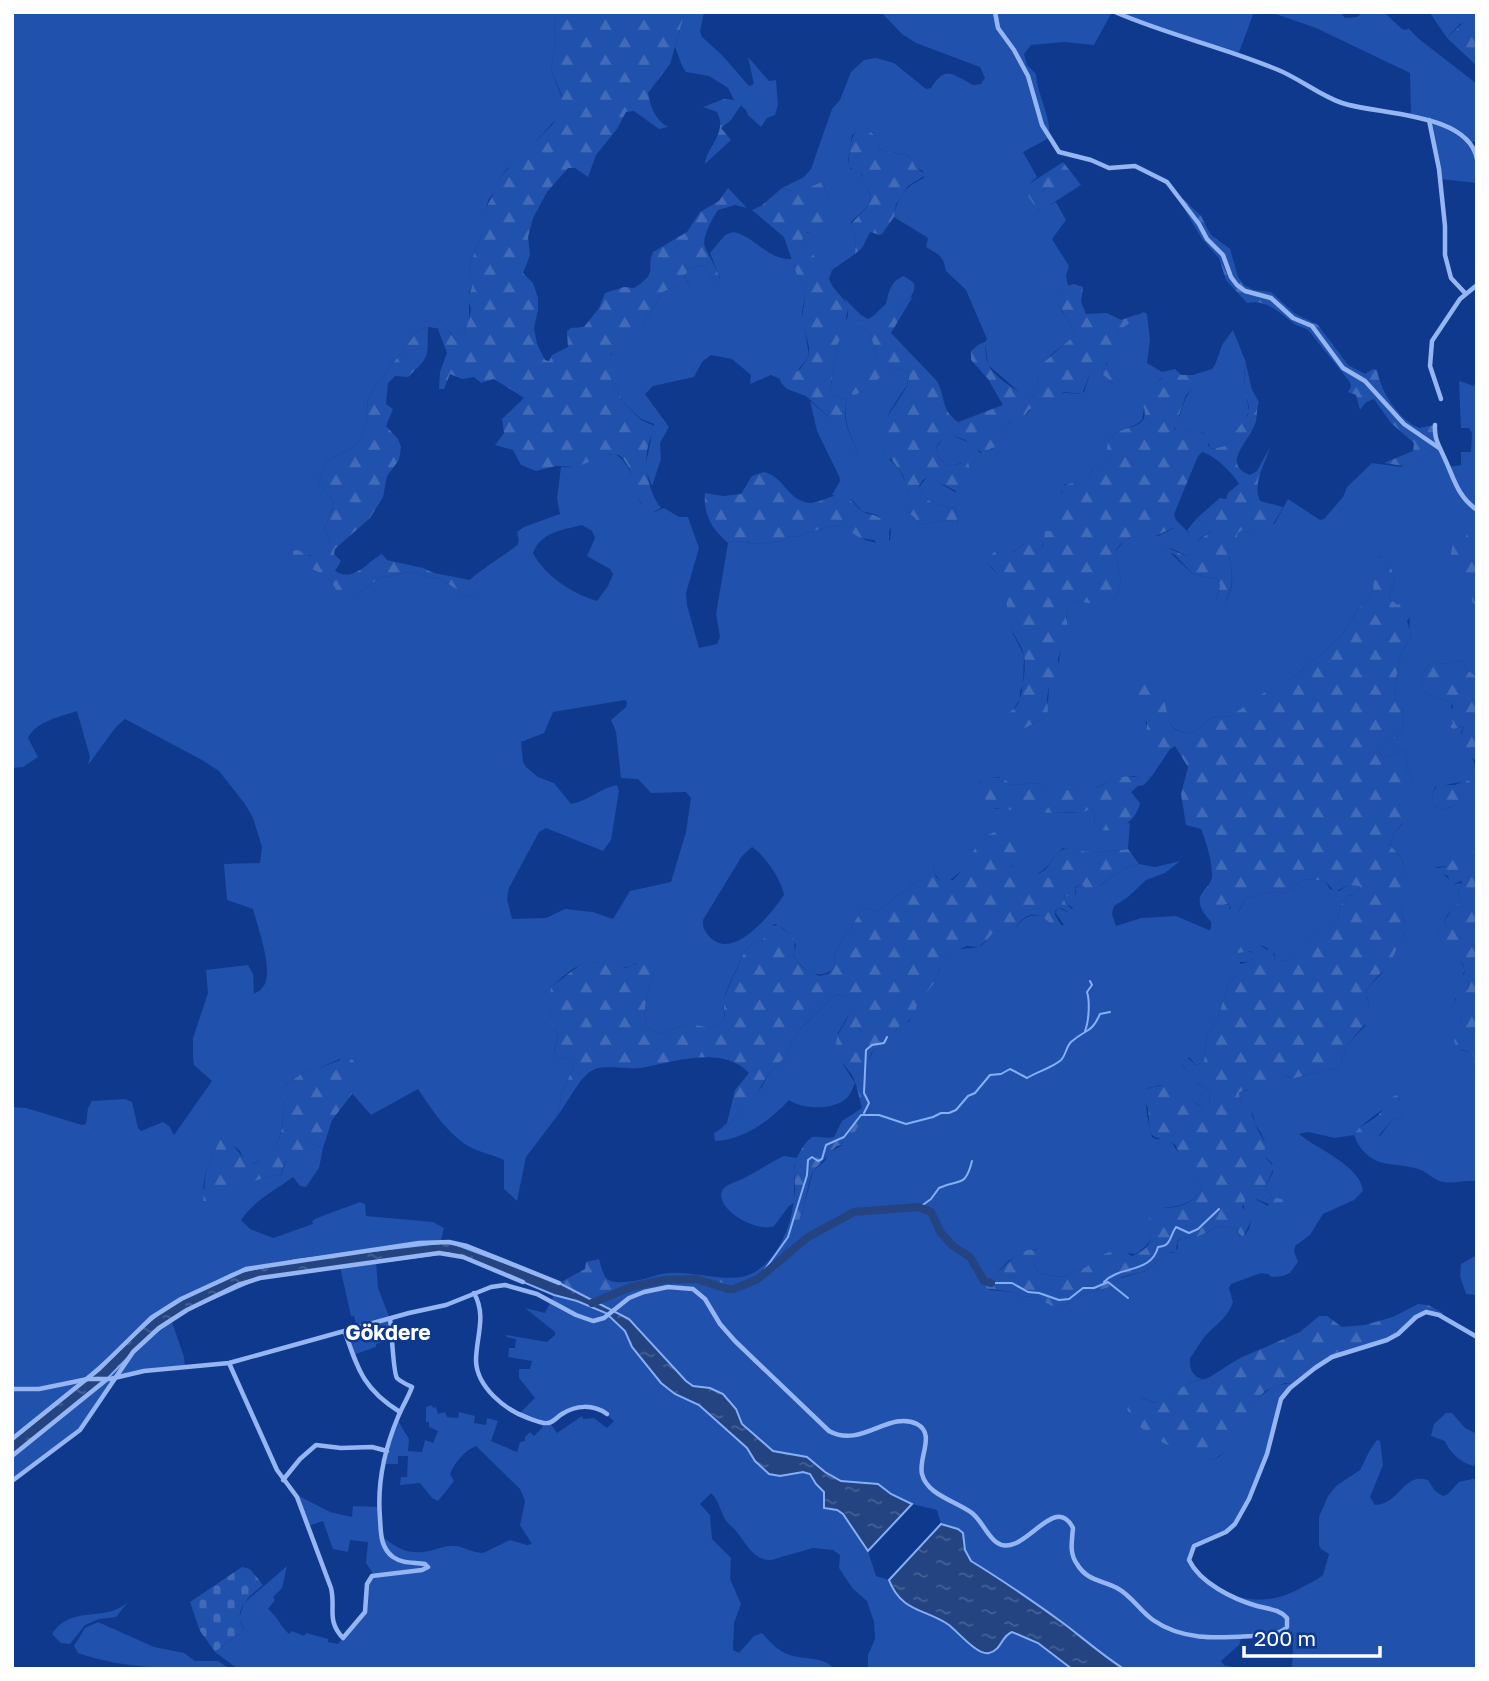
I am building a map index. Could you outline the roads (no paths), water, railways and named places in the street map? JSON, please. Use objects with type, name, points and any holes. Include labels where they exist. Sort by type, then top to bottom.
[{"type":"street","points":[[995,12],[1000,33],[1014,50],[1028,76],[1042,125],[1059,152],[1110,168],[1135,166],[1167,182],[1199,224],[1206,239],[1223,255],[1237,285],[1245,291],[1271,298],[1293,318],[1312,326],[1343,368],[1365,381],[1404,424],[1439,448]]},
{"type":"street","points":[[1115,12],[1277,69],[1340,102],[1429,120],[1474,141],[1477,159]]},
{"type":"street","points":[[1429,120],[1439,169],[1445,255],[1451,278],[1465,293]]},
{"type":"street","points":[[1441,399],[1432,377],[1430,348],[1435,336],[1465,293],[1477,285]]},
{"type":"street","points":[[1435,425],[1435,438],[1457,489],[1477,510]]},
{"type":"street","points":[[12,1439],[89,1379],[151,1318],[173,1303],[257,1266],[432,1241],[449,1241],[559,1283]]},
{"type":"street","points":[[12,1481],[80,1430],[133,1352],[159,1328],[212,1296],[260,1278],[439,1253],[463,1257],[523,1283],[567,1311],[593,1321],[604,1318],[629,1298],[644,1292],[668,1287],[693,1289],[705,1299],[720,1324],[735,1341],[829,1431],[840,1436],[853,1437],[900,1422],[912,1422],[920,1426],[925,1431],[926,1440],[921,1469],[925,1480],[943,1497],[970,1512],[996,1542],[1005,1546],[1015,1545],[1046,1520],[1057,1517],[1067,1520],[1073,1528],[1071,1544],[1074,1560],[1086,1576],[1119,1589],[1146,1614],[1164,1626],[1178,1632],[1209,1638],[1278,1634],[1287,1627],[1287,1618],[1282,1612],[1254,1605],[1228,1594],[1202,1577],[1189,1560],[1194,1546],[1226,1532],[1239,1519],[1267,1454],[1276,1413],[1284,1394],[1324,1361],[1340,1353],[1387,1340],[1426,1312],[1439,1315],[1477,1337]]},
{"type":"street","points":[[523,1283],[528,1272]]},
{"type":"street","points":[[12,1389],[39,1390],[89,1379],[104,1380],[152,1370],[229,1363],[446,1305],[501,1285],[523,1283]]},
{"type":"street","points":[[208,1287],[212,1296]]},
{"type":"street","points":[[474,1293],[481,1310],[477,1365],[482,1380],[493,1396],[524,1417],[544,1423],[550,1423],[565,1412],[582,1407],[594,1407],[607,1414]]},
{"type":"street","points":[[229,1363],[250,1413],[284,1480],[297,1497],[332,1594],[331,1612],[334,1625],[343,1637],[365,1612],[367,1584],[372,1576],[428,1567],[423,1563],[397,1559],[386,1550],[382,1541],[379,1493],[387,1451],[412,1387],[394,1374],[394,1339],[390,1319]]},
{"type":"street","points":[[345,1332],[360,1374],[368,1387],[400,1412]]},
{"type":"street","points":[[12,1456],[104,1380]]},
{"type":"street","points":[[284,1480],[299,1459],[316,1445],[341,1448],[372,1447],[387,1451]]},
{"type":"water","points":[[449,1242],[559,1283],[629,1319],[686,1381],[693,1386],[710,1388],[723,1394],[736,1409],[742,1424],[773,1451],[807,1457],[841,1481],[878,1484],[912,1504],[868,1551],[843,1514],[824,1508],[824,1492],[810,1474],[769,1474],[755,1461],[747,1448],[699,1405],[675,1394],[661,1383],[632,1347],[625,1331],[606,1313],[447,1253],[260,1278],[187,1310],[147,1338],[101,1385],[12,1456],[12,1439],[64,1398],[165,1308],[232,1274],[296,1260]]},
{"type":"water","points":[[941,1524],[963,1533],[965,1550],[971,1561],[1041,1607],[1124,1669],[1072,1669],[1038,1643],[1012,1632],[997,1649],[984,1653],[949,1625],[907,1604],[889,1580]]},
{"type":"waterway","points":[[1085,1031],[1089,1011],[1087,992],[1092,985],[1090,981]]},
{"type":"waterway","points":[[758,1279],[788,1237],[807,1175],[808,1160],[812,1157],[818,1161],[822,1159],[826,1145],[844,1137],[861,1115],[879,1115],[906,1124],[949,1113],[975,1093],[990,1075],[1001,1074],[1010,1069],[1027,1078],[1057,1063],[1063,1058],[1071,1042],[1091,1028],[1100,1014],[1110,1012]]},
{"type":"waterway","points":[[864,1113],[869,1103],[864,1093],[866,1050],[872,1045],[884,1043],[887,1037]]},
{"type":"waterway","points":[[920,1207],[931,1199],[939,1188],[964,1179],[972,1161]]},
{"type":"waterway","points":[[592,1303],[631,1287],[664,1280],[696,1279],[734,1289],[758,1279],[808,1237],[854,1212],[918,1207],[931,1212],[941,1233],[953,1246],[970,1257],[984,1281],[991,1283]]},
{"type":"waterway","points":[[1104,1282],[1118,1273],[1149,1261],[1158,1247],[1168,1243],[1176,1227],[1189,1233],[1198,1229],[1219,1209]]},
{"type":"waterway","points":[[991,1283],[1012,1283],[1028,1292],[1059,1300],[1069,1299],[1083,1288],[1094,1288],[1108,1282],[1128,1298]]},
{"type":"district","name":"Gökdere","points":[[388,1333]]}]
